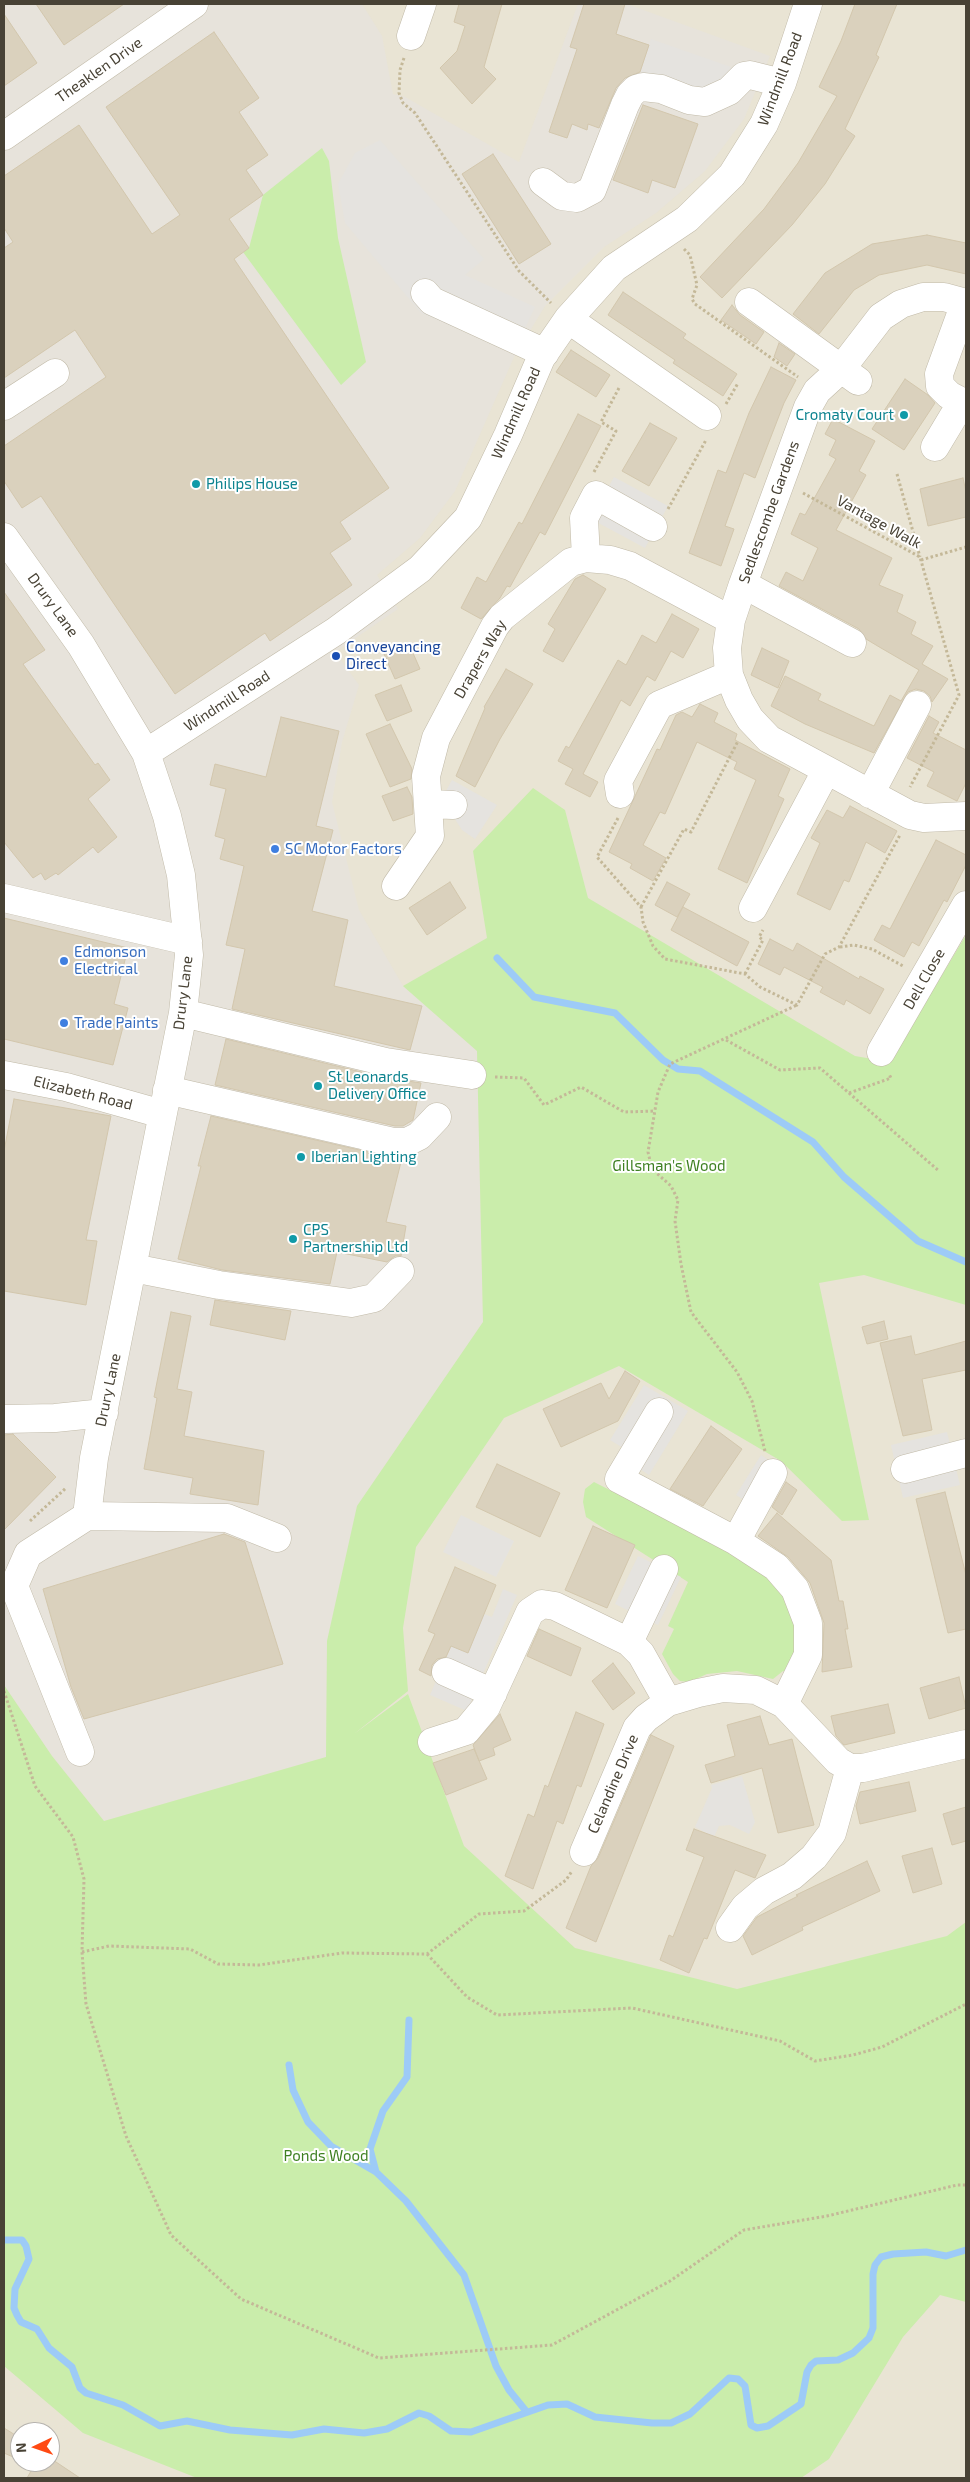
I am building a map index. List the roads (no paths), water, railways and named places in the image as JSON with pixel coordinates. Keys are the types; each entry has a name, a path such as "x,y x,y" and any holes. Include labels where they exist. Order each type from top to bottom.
{"street":[{"name":"Theaklen Drive","path":"4,136 194,4"},
{"path":"410,36 422,4"},
{"name":"Windmill Road","path":"146,753 336,630 420,569 468,518 545,352 568,319 614,268 687,219 732,175 764,124 782,82 808,4"},
{"path":"543,182 562,196 577,198 592,190 625,104 636,89 652,87 689,100 705,102 729,91 744,76 750,75 782,82"},
{"path":"425,293 432,300 545,352"},
{"name":"Sedlescombe Gardens","path":"966,303 944,297 923,297 901,304 881,316 849,375 817,390 808,407 780,480 743,584 731,620 727,648 729,674 750,719 769,739 870,794 924,818 950,819 966,816"},
{"path":"749,302 849,375"},
{"path":"935,447 964,403 940,386 939,374 966,303"},
{"path":"568,319 714,419"},
{"path":"4,406 55,373"},
{"path":"586,558 584,518 596,495 658,522"},
{"name":"Drury Lane","path":"4,537 81,645 146,753 167,816 181,876 188,941 189,955 183,1012 94,1458 87,1516"},
{"name":"Drapers Way","path":"396,886 430,836 440,804 426,776 429,756 436,738 496,626 502,617 571,562 586,558 610,560 630,566 731,620"},
{"path":"743,584 852,644"},
{"path":"620,794 618,781 659,705 729,674"},
{"path":"870,794 917,705"},
{"path":"753,908 826,771"},
{"path":"4,898 188,941"},
{"name":"Dell Close","path":"881,1052 966,905"},
{"path":"183,1012 386,1062 472,1076"},
{"name":"Elizabeth Road","path":"4,1075 393,1142 407,1142 419,1136 437,1117"},
{"path":"133,1268 219,1285 351,1303 374,1298 400,1270"},
{"path":"659,1412 619,1479 736,1541 776,1567 795,1589 808,1623 808,1655 784,1704"},
{"path":"4,1419 55,1418 104,1413"},
{"path":"906,1469 966,1454"},
{"path":"736,1541 769,1462"},
{"path":"80,1752 14,1586 28,1554 87,1516 227,1518 277,1538"},
{"path":"630,1642 664,1569"},
{"path":"432,1742 466,1731 486,1707 530,1612 539,1605 555,1606 630,1642 641,1654 668,1702"},
{"path":"446,1672 499,1681"},
{"name":"Celandine Drive","path":"584,1852 636,1728 668,1702 723,1688 756,1690 784,1704 838,1761 850,1768"},
{"path":"730,1928 745,1907 764,1891 792,1876 814,1857 832,1833 850,1768 863,1768 966,1744"}],"waterway":[{"path":"497,958 534,997 615,1013 663,1060 678,1069 700,1071 813,1142 844,1177 918,1241 966,1262"},
{"path":"409,2020 407,2077 383,2111 370,2149 376,2172 406,2201 464,2275 496,2366 509,2390 526,2411"},
{"path":"289,2065 293,2090 308,2122 331,2146 376,2172"},
{"path":"4,2240 22,2240 26,2246 29,2259 15,2289 14,2308 17,2315 21,2322 37,2329 49,2348 72,2367 80,2388 86,2393 123,2405 160,2426 187,2421 230,2430 292,2435 324,2429 364,2433 387,2429 419,2413 429,2416 451,2431 471,2432 548,2405 567,2404 595,2417 671,2423 690,2414 729,2378 738,2379 745,2386 751,2425 757,2428 768,2426 801,2404 807,2372 811,2365 816,2361 838,2360 853,2353 869,2338 873,2328 873,2274 875,2265 881,2257 893,2254 926,2252 946,2256 966,2250"}],"place":[{"name":"Cromaty Court","path":"904,415"},
{"name":"Philips House","path":"196,484"},
{"name":"Conveyancing Direct","path":"336,656"},
{"name":"SC Motor Factors","path":"275,849"},
{"name":"Edmonson Electrical","path":"64,961"},
{"name":"Trade Paints","path":"64,1023"},
{"name":"St Leonards Delivery Office","path":"318,1086"},
{"name":"Iberian Lighting","path":"301,1157"},
{"name":"CPS Partnership Ltd","path":"293,1239"}],"park label":[{"name":"Gillsman's Wood","path":"669,1166"},
{"name":"Ponds Wood","path":"326,2156"}]}
